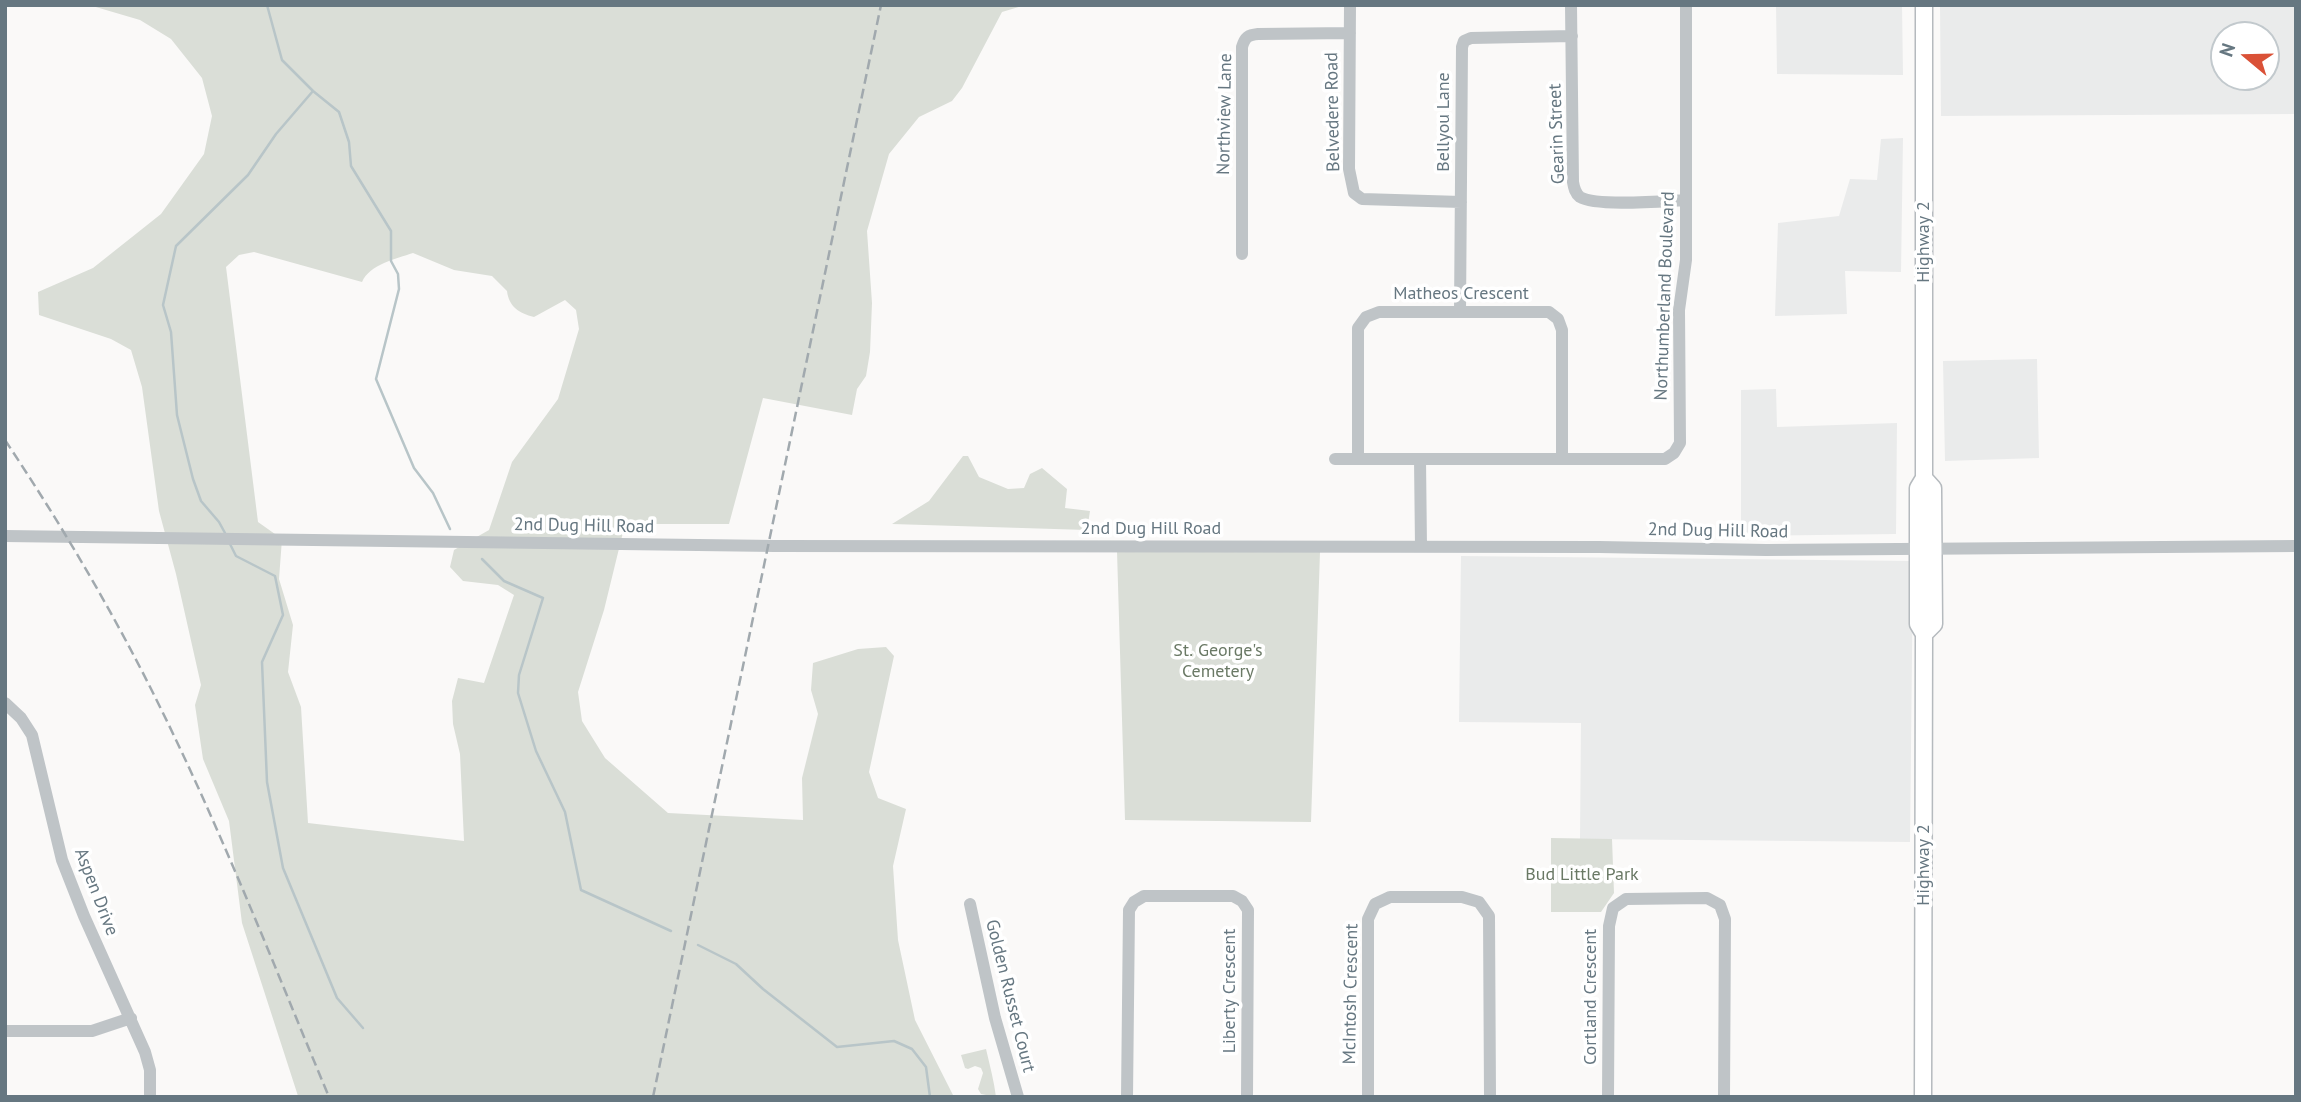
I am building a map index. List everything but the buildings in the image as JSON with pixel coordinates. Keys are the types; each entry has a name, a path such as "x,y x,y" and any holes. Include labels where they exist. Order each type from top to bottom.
{"main road":[{"name":"Highway 2","path":"1923,1097 1924,634 1934,624 1926,550 1933,488 1924,478 1924,5"}],"street":[{"name":"Belvedere Road","path":"1350,5 1349,169 1354,193 1371,199 1461,202"},
{"name":"Gearin Street","path":"1571,5 1575,191 1580,197 1599,202 1686,200"},
{"name":"Northumberland Boulevard","path":"1420,459 1665,459 1674,453 1680,443 1679,310 1686,260 1686,5"},
{"name":"Northview Lane","path":"1242,254 1242,47 1245,38 1258,34 1350,33"},
{"name":"Bellyou Lane","path":"1460,312 1464,41 1478,38 1572,36"},
{"name":"Matheos Crescent","path":"1358,459 1359,328 1366,317 1379,312 1549,312 1558,319 1562,330 1562,459"},
{"path":"1335,459 1420,459 1421,547"},
{"name":"2nd Dug Hill Road","path":"5,537 775,546 1926,550 2296,546"},
{"name":"Aspen Drive","path":"5,703 21,718 32,735 62,860 145,1052 150,1070 150,1097"},
{"name":"Liberty Crescent","path":"1127,1097 1129,910 1134,902 1144,896 1233,896 1242,901 1248,910 1247,1097"},
{"name":"McIntosh Crescent","path":"1368,1097 1370,911 1382,899 1390,897 1462,897 1471,898 1485,908 1491,925 1490,1097"},
{"name":"Cortland Crescent","path":"1608,1097 1609,926 1613,908 1626,899 1707,898 1720,905 1725,919 1724,1097"},
{"name":"Golden Russet Court","path":"970,904 995,1018 1018,1097"},
{"path":"5,1031 92,1031 131,1018"}],"shaded area":[{"path":"1776,5 1902,5 1903,75 1777,74"},
{"path":"1940,5 2296,5 2296,114 1941,116"},
{"path":"1903,138 1901,272 1845,271 1847,314 1775,316 1778,223 1839,216 1850,179 1877,180 1881,139"},
{"path":"2037,359 2039,458 1945,461 1943,361"},
{"path":"1776,389 1777,427 1897,423 1896,534 1741,536 1741,390"},
{"path":"1461,556 1913,561 1910,842 1580,839 1581,723 1459,722"}],"green space":[{"path":"89,5 1038,5 1002,12 962,88 952,101 919,117 889,154 867,231 872,303 870,352 866,376 857,389 852,415 763,398 729,524 625,524 604,610 578,692 582,721 605,758 668,813 803,820 802,778 818,714 811,690 813,663 858,649 886,647 894,656 869,772 878,798 906,809 893,866 898,940 915,1020 954,1097 296,1097 298,1096 242,923 229,821 203,759 195,705 201,685 159,511 142,387 131,350 111,339 39,315 38,292 93,268 161,214 204,154 212,116 202,78 171,39 140,20","holes":["254,252 362,282 377,266 413,253 454,270 492,276 507,291 512,305 534,317 565,300 576,310 579,329 558,399 512,462 489,530 454,550 450,567 463,581 498,585 514,595 484,683 458,678 452,701 453,724 460,754 464,841 308,823 301,707 288,672 293,625 279,579 282,539 258,522 226,267 239,255"]},
{"path":"963,456 968,456 979,477 1008,489 1024,488 1030,474 1042,468 1067,489 1065,508 1090,511 1087,530 892,524 929,501"},
{"name":"St. George's Cemetery","path":"1117,551 1320,552 1311,822 1125,820"},
{"name":"Bud Little Park","path":"1551,838 1612,839 1614,893 1601,912 1551,912"},
{"path":"986,1049 996,1097 981,1094 978,1089 983,1073 981,1068 965,1068 961,1055"}],"waterway":[{"path":"267,5 282,60 339,112 349,142 351,166 391,231 391,261 398,274 399,289 376,379 414,468 433,493 450,529"},
{"path":"225,533 201,501 193,479 177,415 171,332 163,305 176,246 248,175 276,134 313,91"},
{"path":"229,542 236,556 275,576 283,615 262,662 267,782 283,868 337,998 363,1028"},
{"path":"482,559 504,581 543,598 519,675 518,693 536,751 565,812 581,890 671,931"},
{"path":"698,945 736,964 763,989 837,1047 894,1041 912,1049 926,1067 930,1097"}],"railway":[{"path":"653,1097 881,5"},
{"path":"5,440 88,573 162,711 228,854 329,1097"}]}
